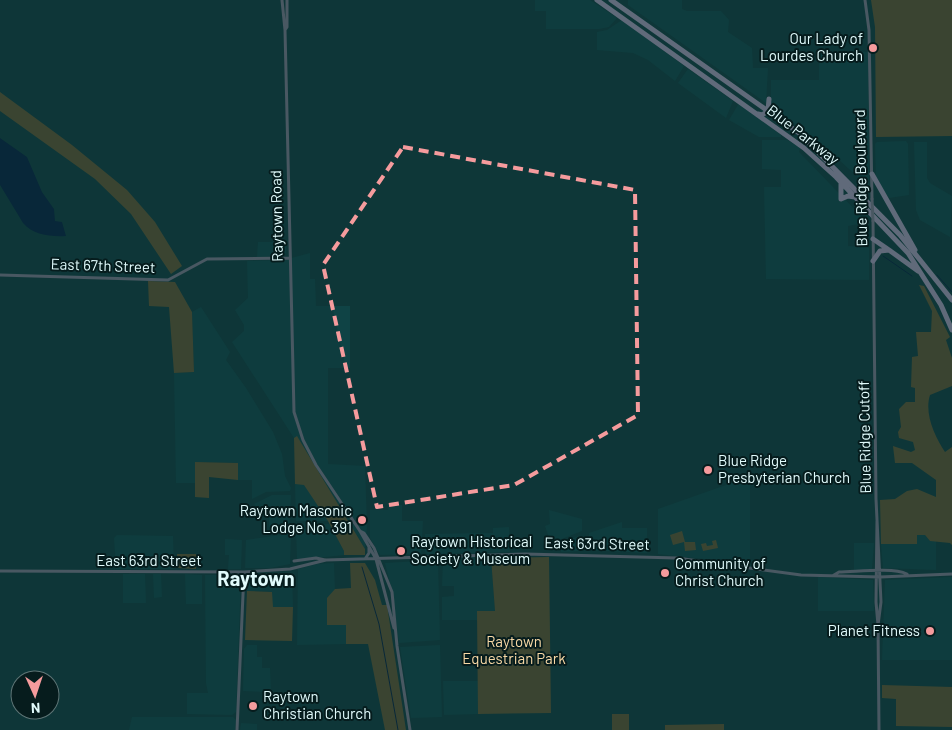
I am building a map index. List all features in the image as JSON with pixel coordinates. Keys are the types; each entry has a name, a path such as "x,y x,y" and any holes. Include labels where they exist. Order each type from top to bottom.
{"highway":[{"name":"Blue Parkway","path":"597,0 804,148 840,181 908,253 946,314 952,330"},
{"name":"Blue Parkway","path":"612,0 799,133 900,235 952,300"},
{"path":"676,56 695,59"},
{"path":"766,121 769,111 769,99"},
{"path":"755,113 762,115 769,111"},
{"path":"872,174 929,271"},
{"path":"840,181 841,199 848,196 856,197"},
{"path":"872,193 878,191 883,195"},
{"path":"873,240 918,271 946,314"},
{"path":"873,261 880,251 889,250"}],"main road":[{"name":"Raytown Road","path":"282,0 285,30 292,401 299,430 307,448 360,531"},
{"name":"Raytown Road","path":"285,30 287,27 287,0"},
{"name":"Blue Ridge Boulevard","path":"865,0 869,30 875,356"},
{"name":"East 67th Street","path":"0,275 168,280 207,259 289,258"},
{"name":"Blue Ridge Cutoff","path":"875,356 879,730"},
{"path":"360,531 378,559"},
{"path":"360,531 369,539 378,559 394,628 410,730"},
{"path":"365,559 369,553 369,546"},
{"name":"East 63rd Street","path":"0,571 244,572 290,569 326,560 525,554 657,556 791,574 878,577 952,574"},
{"path":"294,561 316,558 326,560"},
{"path":"238,730 244,572"},
{"name":"East 63rd Street","path":"834,575 839,572 901,572 908,575"}],"highlighted area":[{"path":"403,147 635,190 638,415 514,485 377,507 323,265"}],"shaded area":[{"path":"535,0 590,0 617,18 609,27 599,29 546,29 546,11 535,11"},
{"path":"628,0 682,0 682,9 687,11 721,11 729,20 728,32 752,48 753,68 768,68 766,103 628,5"},
{"path":"622,20 684,66 675,81 648,60 633,53 597,50 597,32 607,30"},
{"path":"819,52 868,52 869,187 818,141 771,106 771,80 819,80"},
{"path":"688,69 733,101 726,118 678,83"},
{"path":"739,103 781,135 781,137 759,137 729,120"},
{"path":"0,138 27,157 42,192 54,209 55,221 62,222 66,236 37,233 23,223 0,185"},
{"path":"762,140 787,140 800,148 799,152 862,217 863,223 848,226 848,246 869,248 869,280 766,279 764,187 781,187 781,170 762,169"},
{"path":"906,141 908,144 909,195 889,198 876,180 875,144 877,142"},
{"path":"914,142 927,142 927,178 930,183 952,196 950,237 920,220 916,210"},
{"path":"258,242 286,242 286,253 282,256 257,257"},
{"path":"310,253 310,279 315,279 316,306 350,306 350,368 328,368 328,464 365,466 367,526 365,549 297,437 294,438 232,342 244,331 244,325 235,310 248,298 247,261 284,260"},
{"path":"201,307 230,352 226,360 273,432 282,454 285,476 291,488 290,491 266,492 252,499 252,480 238,480 238,463 195,462 195,483 176,483 174,373 194,372 192,312"},
{"path":"749,478 750,482 750,564 658,554 658,509"},
{"path":"295,484 304,484 328,521 296,521"},
{"path":"272,495 291,495 289,530 269,534 269,517 266,517 254,504"},
{"path":"388,504 402,505 402,521 423,521 421,554 380,555 370,538 370,510 388,510"},
{"path":"549,510 582,519 582,531 551,543 545,526 550,524"},
{"path":"622,522 622,528 647,528 647,553 590,550 589,533"},
{"path":"330,524 344,551 344,555 297,560 296,525"},
{"path":"509,527 510,552 427,554 425,552 425,534 493,533 493,528"},
{"path":"117,535 173,536 174,569 116,569 114,538"},
{"path":"291,535 290,564 270,568 245,568 246,540"},
{"path":"917,535 925,535 930,541 936,541 936,570 883,568 881,544 917,544"},
{"path":"579,536 584,539 583,551 561,552 561,543"},
{"path":"225,539 242,540 241,569 228,569 229,555 225,555"},
{"path":"854,543 874,543 872,569 854,571"},
{"path":"491,558 495,611 477,611 477,620 442,620 442,597 454,596 454,586 442,586 443,561"},
{"path":"436,560 438,562 440,640 399,643 392,591 385,563"},
{"path":"334,563 335,592 327,625 346,625 346,644 297,645 298,569 317,564"},
{"path":"292,573 293,607 272,607 272,592 247,591 250,576"},
{"path":"123,574 145,574 146,603 123,603"},
{"path":"153,574 161,574 162,597 154,598"},
{"path":"185,574 202,575 202,604 186,604"},
{"path":"205,575 234,575 241,577 236,712 232,715 187,714 187,693 208,693 206,683"},
{"path":"818,577 873,580 874,611 818,611"},
{"path":"952,577 952,660 882,660 885,580"},
{"path":"247,645 257,645 257,657 262,657 262,668 270,668 271,692 243,691 244,649"},
{"path":"440,645 442,717 411,718 400,647"},
{"path":"443,681 478,681 478,714 444,715"},
{"path":"132,717 233,717 236,720 235,730 129,730"},
{"path":"241,723 257,724 257,730 240,730"}],"green space":[{"path":"871,0 952,0 952,136 876,137 875,27"},
{"path":"0,92 72,145 127,190 155,222 182,266 171,274 131,214 95,179 0,111"},
{"path":"148,281 175,282 192,312 194,372 174,373 169,307 149,306"},
{"path":"919,285 924,286 950,337 946,340 952,358 952,386 930,395 928,410 934,432 945,452 952,447 952,545 950,543 930,541 925,535 917,535 917,544 881,544 880,500 895,499 907,491 917,489 936,497 936,480 912,463 895,463 893,446 911,452 915,450 913,442 899,438 898,432 901,427 899,409 906,402 915,402 915,388 911,387 912,357 918,356 916,332 931,332 932,311"},
{"path":"297,436 365,549 365,555 344,555 344,551 328,521 304,485 295,484 294,438"},
{"path":"195,462 238,463 238,480 209,477 209,498 195,497"},
{"path":"682,531 685,542 695,542 696,550 685,551 684,542 673,545 670,535"},
{"path":"716,540 718,548 703,551 701,544 713,545 712,541"},
{"path":"177,554 196,554 196,569 178,568"},
{"name":"Raytown Equestrian Park","path":"549,557 551,713 478,714 477,611 495,611 491,558"},
{"path":"350,563 365,563 375,580 382,605 387,605 406,730 385,730 368,644 346,644 346,625 327,625 327,598 335,589 351,588"},
{"path":"247,591 272,592 273,607 293,607 292,641 245,640"},
{"path":"882,685 952,687 952,727 896,726 896,699 882,698"},
{"path":"612,714 629,714 629,730 612,730"},
{"path":"724,724 724,730 665,730 665,725"}],"waterway":[{"path":"883,256 912,276"},
{"path":"937,275 952,292"},
{"path":"362,567 379,624 398,730"}],"place":[{"name":"Our Lady of Lourdes Church","path":"873,48"},
{"name":"Blue Ridge Presbyterian Church","path":"708,470"},
{"name":"Raytown Masonic Lodge No. 391","path":"362,520"},
{"name":"Raytown Historical Society & Museum","path":"401,551"},
{"name":"Community of Christ Church","path":"665,573"},
{"name":"Planet Fitness","path":"930,631"},
{"name":"Raytown Christian Church","path":"253,706"}],"district":[{"name":"Raytown","path":"256,579"}]}
